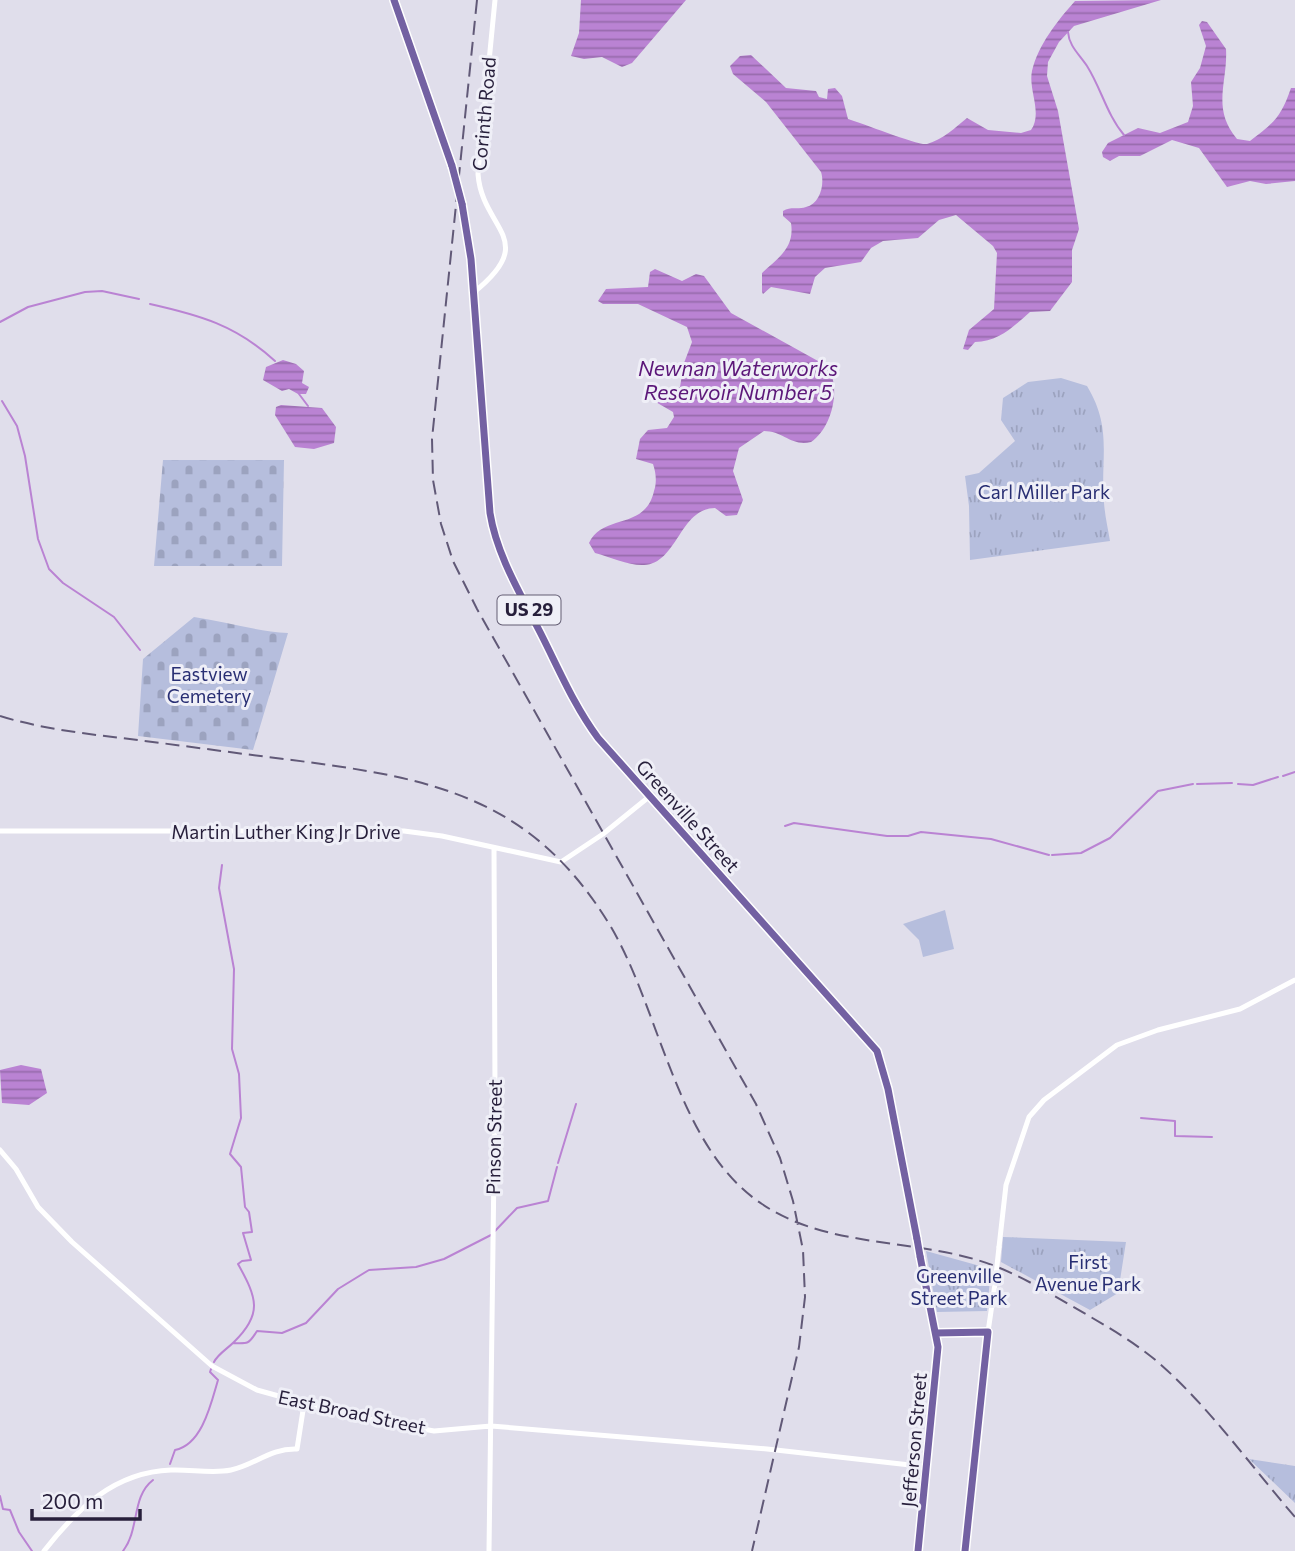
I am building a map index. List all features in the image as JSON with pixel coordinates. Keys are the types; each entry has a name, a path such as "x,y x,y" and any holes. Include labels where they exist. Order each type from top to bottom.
{"main road":[{"name":"US 29","path":"394,0 452,166 462,204 473,293"},
{"name":"Greenville Street","path":"473,293 495,539 587,722 877,1051 888,1089 920,1256 939,1333"},
{"path":"939,1333 988,1332 965,1551"},
{"name":"Jefferson Street","path":"918,1551 939,1333"}],"street":[{"name":"Corinth Road","path":"473,293 496,273 506,247 503,230 483,197 478,174 495,0"},
{"name":"Martin Luther King Jr Drive","path":"0,831 404,831 442,835 548,862 568,859 650,796"},
{"name":"Pinson Street","path":"489,1551 495,1091 494,848"},
{"path":"988,1332 1006,1185 1029,1117 1044,1100 1094,1059 1117,1045 1158,1030 1230,1013 1295,980"},
{"name":"East Broad Street","path":"0,1150 16,1169 43,1213 198,1355 243,1385 304,1404 434,1431 491,1426 767,1449 928,1467"},
{"path":"44,1551 81,1507 124,1481 166,1470 230,1470 275,1450 297,1449 304,1404"}],"green space":[{"name":"Carl Miller Park","path":"1061,378 1087,386 1100,416 1104,444 1104,503 1110,541 970,560 969,506 965,476 979,473 1015,441 1001,420 1003,398 1028,382"},
{"path":"163,460 284,460 282,566 154,566"},
{"name":"Eastview Cemetery","path":"194,617 288,633 253,750 138,736 143,659"},
{"path":"945,910 954,949 923,957 919,940 903,924"},
{"name":"First Avenue Park","path":"1003,1237 1126,1242 1118,1293 1090,1310 1001,1262"},
{"name":"Greenville Street Park","path":"926,1251 991,1269 987,1311 937,1312"},
{"path":"1249,1459 1295,1466 1295,1503"}],"water":[{"path":"581,0 686,0 632,63 622,67 602,57 584,59 571,56 579,33"},
{"path":"1161,0 1074,26 1059,42 1048,62 1047,76 1058,111 1079,229 1072,250 1072,282 1050,311 1030,312 999,336 975,342 968,350 963,349 969,330 994,309 997,253 993,246 956,215 939,220 918,238 883,241 871,248 861,262 825,268 815,277 810,294 771,287 763,294 762,273 784,252 792,232 791,223 783,216 783,211 806,207 815,202 822,188 822,177 821,172 766,102 733,74 730,66 740,56 751,55 786,88 816,91 819,97 827,99 828,89 835,88 842,96 848,119 913,142 933,142 967,118 988,130 1021,133 1031,130 1036,116 1031,78 1035,61 1049,33 1075,1"},
{"path":"1202,21 1207,22 1226,49 1223,106 1229,128 1237,139 1250,141 1265,129 1280,113 1291,88 1295,88 1295,181 1266,184 1250,181 1227,187 1199,148 1172,140 1140,156 1119,156 1110,161 1103,157 1102,152 1108,143 1138,128 1160,133 1188,122 1193,106 1191,82 1200,68 1206,46 1199,25"},
{"name":"Newnan Waterworks Reservoir Number 5","path":"655,269 682,281 696,274 704,276 731,313 827,366 834,385 834,396 824,427 811,442 793,441 777,433 764,431 739,448 733,471 743,500 737,515 726,516 715,508 703,510 686,526 664,556 655,562 638,565 595,553 589,543 595,534 604,528 642,512 649,503 656,481 653,464 636,459 640,439 648,430 667,428 674,417 673,412 654,401 650,394 654,390 680,387 684,363 692,342 687,327 638,304 603,304 598,301 606,289 648,287 650,272"},
{"path":"283,360 296,364 304,371 302,383 309,387 306,394 298,394 289,389 282,391 263,380 266,367"},
{"path":"281,405 322,408 336,427 334,443 314,449 295,447 275,415 276,407"},
{"path":"21,1065 41,1069 47,1093 29,1105 2,1103 0,1070"}],"waterway":[{"path":"1068,32 1072,46 1092,74 1113,119 1124,135"},
{"path":"0,322 28,307 85,292 102,291 139,299"},
{"path":"150,304 216,323 246,338 275,361"},
{"path":"299,394 308,406"},
{"path":"2,401 17,426 25,456 38,539 49,569 63,583 114,617 140,650"},
{"path":"1283,776 1295,772"},
{"path":"1238,784 1253,785 1278,777"},
{"path":"1197,784 1232,783"},
{"path":"1052,855 1081,853 1110,838 1158,791 1193,784"},
{"path":"785,826 794,823 887,836 908,836 921,832 991,839 1049,855"},
{"path":"214,1362 250,1323 254,1305 253,1296 238,1264 251,1260 243,1233 252,1232 249,1212 245,1207 241,1167 230,1154 241,1118 239,1074 232,1049 234,969 219,888 222,865"},
{"path":"558,1163 576,1104"},
{"path":"1141,1118 1175,1121 1175,1136 1212,1137"},
{"path":"495,1231 517,1208 548,1201 557,1167"},
{"path":"233,1343 248,1342 257,1331 282,1333 306,1323 338,1289 369,1270 416,1267 444,1259 491,1235"},
{"path":"170,1464 175,1450 192,1440 204,1422 218,1380 210,1372 211,1369"},
{"path":"123,1551 132,1533 141,1495 153,1480"},
{"path":"0,1496 3,1509 10,1510 19,1532 32,1551"}],"railway":[{"path":"477,0 432,439 433,480 441,524 453,561 477,609 756,1104 780,1158 793,1201 803,1250 805,1297 799,1347 752,1551"},
{"path":"0,716 75,732 389,775 433,786 474,801 512,821 547,848 580,883 611,927 644,998 690,1114 710,1149 733,1180 762,1204 811,1228 987,1263 1035,1285 1105,1325 1149,1355 1178,1380 1295,1517"}]}
